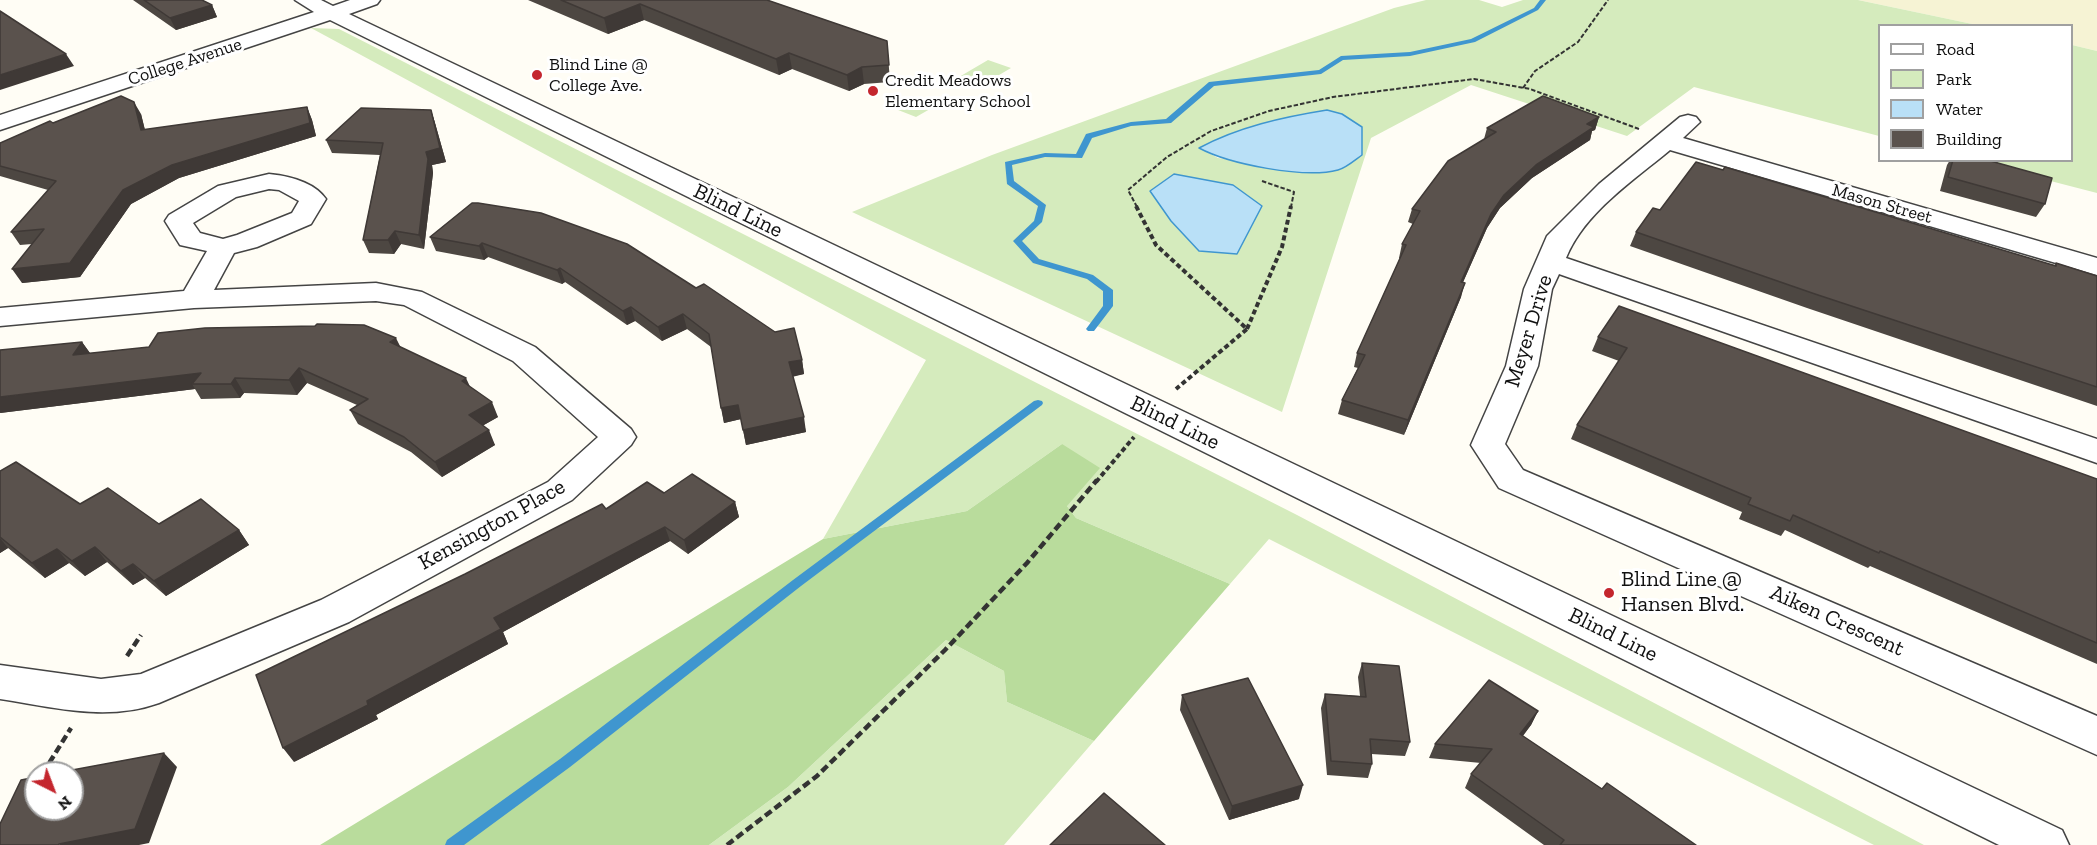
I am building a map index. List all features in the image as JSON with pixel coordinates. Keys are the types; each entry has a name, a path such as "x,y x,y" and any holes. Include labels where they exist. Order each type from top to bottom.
{"street":[{"name":"Blind Line","path":"305,0 2046,845"},
{"name":"College Avenue","path":"0,123 370,0"},
{"name":"Meyer Drive","path":"1511,479 1488,445 1522,366 1538,289 1562,236 1608,189 1688,122"},
{"name":"Mason Street","path":"1667,141 2097,267"},
{"path":"194,300 223,247"},
{"path":"1551,262 2097,451"},
{"name":"Kensington Place","path":"0,317 194,300 376,292 412,298 524,354 619,437 560,491 519,513 335,611 144,691 101,697 0,682"},
{"name":"Aiken Crescent","path":"1511,479 2097,736"}],"path":[{"path":"1523,88 1535,70 1578,42 1608,0"},
{"path":"1247,329 1156,245 1128,190 1167,157 1211,131 1269,111 1333,97 1474,79 1523,88 1618,119 1667,141"},
{"path":"727,845 817,776 945,650 1027,563 1153,413 1179,386 1247,329 1282,247 1294,192 1262,182"}],"shaded area":[{"path":"1858,0 2097,0 2097,51 2073,45 2073,24 1972,24"}],"green space":[{"path":"1426,0 1479,0 1502,7 1523,0 1858,0 1972,24 1878,24 1878,136 1694,87 1627,136 1471,85 1371,138 1282,412 852,212 992,155 1394,8","holes":["1327,110 1248,163 1218,158 1200,148 1230,134 1262,124","1171,221 1237,254 1199,251"]},
{"path":"311,28 339,29 1297,515 1924,845 1874,845 1269,539 1230,584 1076,518 1067,506 1062,444 967,511 823,539 926,360"},
{"path":"2073,45 2097,51 2097,193 1977,162 2073,162"},
{"path":"988,60 1011,68 982,85 959,77"},
{"path":"914,96 937,105 916,117 893,108"},
{"path":"1062,444 1100,468 1067,506 1076,518 1230,584 1094,741 1007,702 1004,671 946,640 788,787 709,845 320,845 823,539 967,511"},
{"path":"946,640 1004,671 1007,702 1094,741 1004,845 709,845 788,787"}],"water":[{"path":"1327,110 1342,114 1362,127 1362,155 1338,170 1306,173 1267,168 1212,154 1199,148 1229,134 1261,124"},
{"path":"1174,174 1233,185 1262,206 1237,254 1199,251 1171,221 1150,191"}],"building":[{"path":"144,0 202,0 212,5 170,18"},
{"path":"561,0 767,0 887,41 889,65 862,67 847,75 789,53 776,59 640,4 604,18"},
{"path":"0,11 66,54 0,75"},
{"path":"121,96 134,102 141,130 307,107 310,123 172,165 123,190 70,263 12,269 44,229 11,232 56,181 0,166 0,143 50,121 53,123"},
{"path":"1543,96 1599,117 1587,124 1594,127 1536,165 1504,195 1491,214 1461,282 1465,283 1408,420 1342,400 1365,355 1357,353 1406,245 1402,244 1420,211 1412,209 1448,161 1496,132 1487,128"},
{"path":"361,108 431,110 440,148 426,152 428,159 419,235 395,231 388,240 363,240 383,143 326,140"},
{"path":"1696,162 1723,170 1725,167 2056,266 2056,263 2097,276 2097,387 1636,232 1653,208 1660,210"},
{"path":"1952,162 1994,162 2052,178 2045,204 1948,177"},
{"path":"472,203 541,213 627,244 696,288 704,284 775,332 794,328 802,360 789,362 804,417 743,430 738,405 721,408 709,334 683,314 658,327 631,307 623,311 560,268 557,270 482,243 479,246 430,237"},
{"path":"1619,306 2097,479 2097,643 1793,515 1790,521 1748,504 1751,498 1577,425 1627,348 1598,337"},
{"path":"317,324 364,325 396,338 390,342 466,378 462,381 492,402 469,415 489,430 435,462 404,437 350,410 368,399 299,368 289,380 235,378 231,384 192,384 201,373 0,397 0,350 82,342 73,355 149,347 158,333 205,328 315,326"},
{"path":"16,462 80,504 108,488 159,524 201,499 239,530 154,581 133,564 121,571 95,547 72,561 57,549 32,563 0,537 0,471"},
{"path":"692,474 735,502 684,540 665,527 494,618 501,629 367,701 368,705 283,748 256,675 465,574 602,504 606,509 647,482 664,493"},
{"path":"1362,663 1399,666 1410,742 1370,739 1372,764 1331,761 1325,694 1366,697"},
{"path":"1248,678 1303,785 1232,806 1182,695"},
{"path":"1489,680 1538,711 1520,734 1602,789 1607,783 1696,845 1560,845 1564,840 1471,774 1492,749 1435,744"},
{"path":"164,753 135,829 59,845 0,845 0,824 21,780 24,779 24,821 84,821 84,768"},
{"path":"1104,793 1165,845 1050,845"}],"waterway":[{"path":"1091,329 1108,306 1108,290 1090,277 1036,261 1017,241 1038,222 1042,205 1010,182 1008,164 1045,155 1079,156 1089,136 1131,124 1168,121 1212,84 1321,72 1341,58 1410,54 1473,41 1536,9 1543,0"},
{"path":"452,845 565,763 797,583 1038,403"}],"place":[{"name":"Blind Line @ College Ave.","path":"537,75"},
{"name":"Credit Meadows Elementary School","path":"873,91"},
{"name":"Blind Line @ Hansen Blvd.","path":"1609,593"}]}
